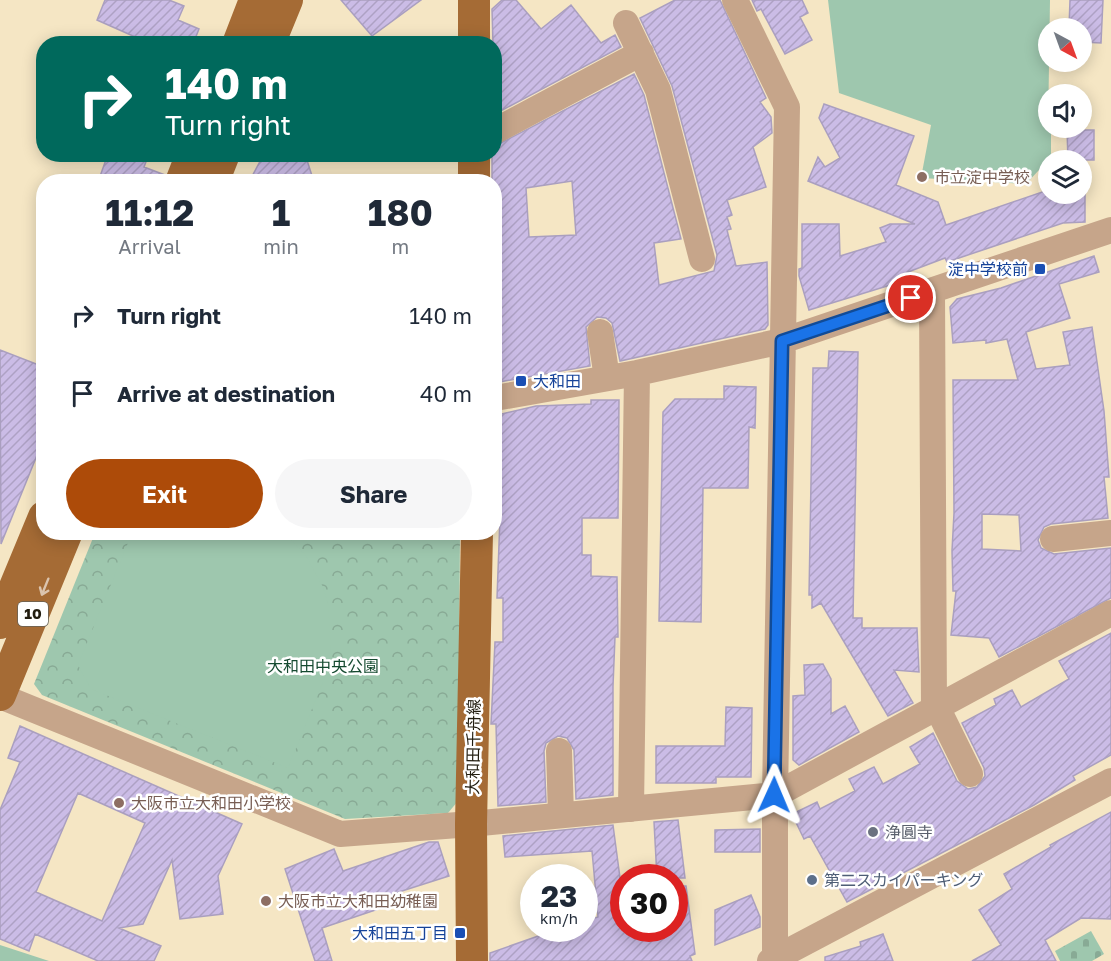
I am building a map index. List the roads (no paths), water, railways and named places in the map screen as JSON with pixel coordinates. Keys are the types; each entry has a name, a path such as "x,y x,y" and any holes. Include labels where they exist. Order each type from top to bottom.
{"main road":[{"path":"475,36 478,3"},
{"path":"244,36 263,12"},
{"name":"10","path":"0,623 36,536"},
{"name":"10","path":"0,695 64,540"},
{"name":"大和田千舟線","path":"472,961 471,824 477,540"}],"street":[{"path":"735,0 787,107 773,960 1111,781"},
{"path":"626,23 658,90 702,259"},
{"path":"502,127 641,52"},
{"path":"502,397 637,373 782,341 1111,230"},
{"path":"932,291 935,708 970,774"},
{"path":"600,332 607,378"},
{"path":"631,809 637,373"},
{"path":"1053,539 1111,532"},
{"path":"0,695 340,834 774,795 1111,614"},
{"path":"559,752 561,815"}],"place":[{"name":"市立淀中学校","path":"922,177"},
{"name":"淀中学校前","path":"1040,269"},
{"name":"大和田","path":"521,381"},
{"name":"大阪市立大和田小学校","path":"119,803"},
{"name":"浄圓寺","path":"873,832"},
{"name":"第二スカイパーキング","path":"812,880"},
{"name":"大阪市立大和田幼稚園","path":"266,901"},
{"name":"大和田五丁目","path":"460,933"}],"park label":[{"name":"大和田中央公園","path":"323,666"}]}
